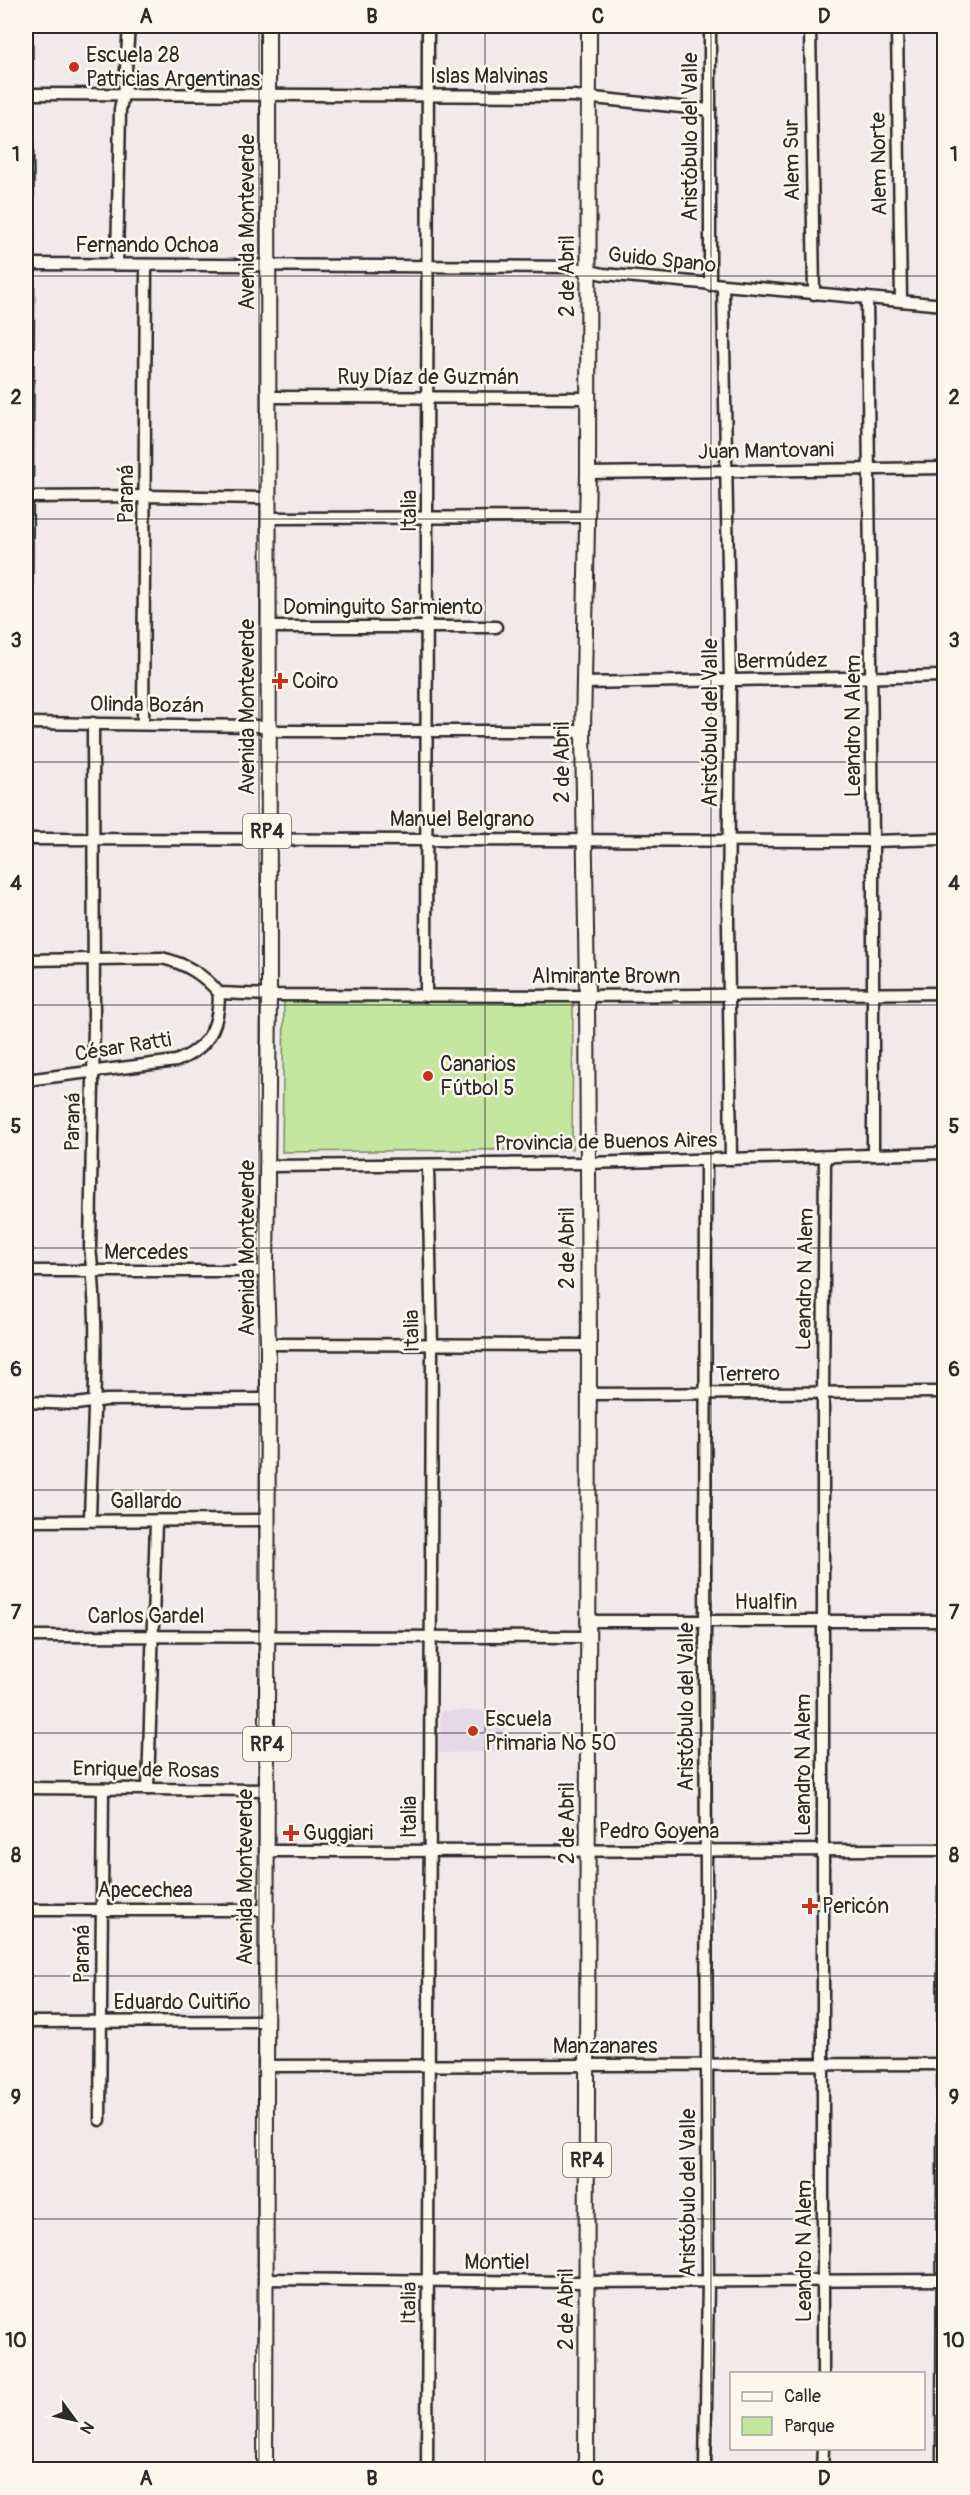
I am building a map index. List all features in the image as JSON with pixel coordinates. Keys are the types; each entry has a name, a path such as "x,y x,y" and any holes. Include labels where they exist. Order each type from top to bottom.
{"main road":[{"name":"Avenida Monteverde","path":"265,2469 266,1399 268,1344 266,1271 269,994 267,838 268,26"},
{"name":"2 de Abril","path":"586,2469 589,1345 583,732 588,517 589,26"}],"street":[{"path":"117,264 120,110 129,26"},
{"name":"Italia","path":"426,996 429,516 428,26"},
{"name":"Aristóbulo del Valle","path":"710,26 710,285"},
{"name":"Alem Sur","path":"810,26 814,294"},
{"name":"Alem Norte","path":"897,26 901,301"},
{"path":"26,33 26,618"},
{"name":"Islas Malvinas","path":"26,94 588,98 710,110"},
{"name":"Fernando Ochoa","path":"27,264 268,264"},
{"name":"Guido Spano","path":"268,264 571,267 603,274 710,285 945,305"},
{"name":"Paraná","path":"143,724 146,265"},
{"name":"Aristóbulo del Valle","path":"723,286 730,682 731,1159"},
{"name":"Leandro N Alem","path":"867,298 872,678 873,1155"},
{"name":"Ruy Díaz de Guzmán","path":"268,397 588,398"},
{"name":"Juan Mantovani","path":"588,473 945,468"},
{"path":"26,497 268,498"},
{"path":"268,518 588,517"},
{"name":"Dominguito Sarmiento","path":"269,627 496,627"},
{"name":"Bermúdez","path":"584,683 730,682 945,676"},
{"name":"Olinda Bozán","path":"26,723 268,728"},
{"name":"Paraná","path":"90,1520 95,1389 93,1271 90,1248 94,1073 93,723"},
{"path":"268,728 278,731 583,732"},
{"name":"Manuel Belgrano","path":"26,839 428,838 873,841 945,839"},
{"path":"26,960 162,958 179,962 195,970 219,993"},
{"name":"Almirante Brown","path":"219,993 426,996 945,993"},
{"name":"César Ratti","path":"26,1080 176,1061 189,1056 201,1047 212,1032 219,1012 219,993"},
{"name":"Provincia de Buenos Aires","path":"267,1166 588,1163 945,1153"},
{"name":"Leandro N Alem","path":"823,2372 822,1850 825,1157"},
{"name":"Aristóbulo del Valle","path":"705,2469 708,2281 706,1160"},
{"name":"Italia","path":"427,2469 432,1344 428,1165"},
{"name":"Mercedes","path":"26,1271 266,1271"},
{"path":"268,1344 589,1345"},
{"name":"Terrero","path":"588,1394 945,1392"},
{"path":"26,1402 76,1404 106,1400 266,1399"},
{"name":"Gallardo","path":"26,1521 266,1520"},
{"path":"148,1789 156,1521"},
{"name":"Hualfin","path":"587,1621 945,1621"},
{"name":"Carlos Gardel","path":"26,1636 267,1637"},
{"path":"267,1637 587,1637"},
{"name":"Enrique de Rosas","path":"26,1788 267,1790"},
{"name":"Paraná","path":"100,2120 103,1789"},
{"name":"Pedro Goyena","path":"266,1851 945,1850"},
{"path":"942,2469 945,1887"},
{"name":"Apecechea","path":"26,1910 265,1910"},
{"name":"Eduardo Cuitiño","path":"26,2022 266,2021"},
{"name":"Manzanares","path":"266,2066 944,2064"},
{"name":"Montiel","path":"265,2279 429,2282 943,2280"},
{"path":"822,2450 822,2469"}],"shaded area":[{"name":"Escuela Primaria Nº 50","path":"505,1710 505,1752 439,1753 441,1711"}],"green space":[{"name":"Canarios Fútbol 5","path":"284,1000 573,1002 572,1149 282,1152"}],"place":[{"name":"Escuela 28 Patricias Argentinas","path":"74,67"},
{"name":"Coiro","path":"280,681"},
{"name":"Canarios Fútbol 5","path":"428,1076"},
{"name":"Escuela Primaria Nº 50","path":"473,1731"},
{"name":"Guggiari","path":"291,1833"},
{"name":"Pericón","path":"810,1906"}]}
